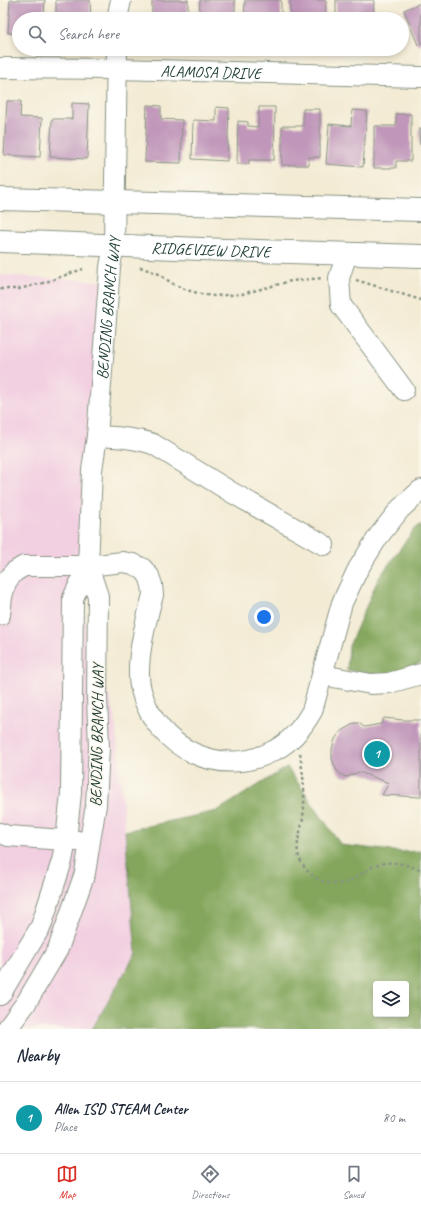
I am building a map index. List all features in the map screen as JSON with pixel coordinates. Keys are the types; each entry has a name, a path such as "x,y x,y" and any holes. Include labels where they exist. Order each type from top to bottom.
{"main road":[{"path":"0,200 421,210"},
{"name":"RIDGEVIEW DRIVE","path":"0,241 421,256"}],"street":[{"path":"118,12 121,0"},
{"name":"BENDING BRANCH WAY","path":"7,1029 26,1003 58,949 85,873 96,805 99,747 97,691 98,596 88,566 92,470 97,436 110,266 114,244 117,56"},
{"name":"ALAMOSA DRIVE","path":"0,68 421,77"},
{"path":"347,254 339,278 341,305 404,390"},
{"path":"97,436 131,438 153,444 231,492 324,545"},
{"path":"0,615 2,597 6,582 14,572 24,566 88,566 123,562 142,568 149,576 153,595 139,659 138,675 140,689 151,717 170,739 182,748 196,755 210,759 237,761 263,756 287,742 297,733 312,711 342,603 358,569 383,531 400,510 421,490"},
{"name":"BENDING BRANCH WAY","path":"1,989 41,926 62,861 66,840 70,793 73,598 88,566"},
{"path":"322,674 371,684 389,683 421,674"},
{"path":"70,793 97,794"},
{"path":"0,834 8,836 90,841"},
{"path":"1,989 26,1003"}],"path":[{"path":"140,267 159,274 173,284 187,290 214,296 242,294 291,281 310,278 339,278 373,285 421,300"},
{"path":"0,289 19,289 43,283 83,269"},
{"path":"297,733 305,785 303,818 297,846 299,855 309,873 323,881 342,884 379,864 398,863 421,870"}],"shaded area":[{"path":"0,275 115,282 76,591 115,715 136,953 92,1029 0,1029"}],"green space":[{"path":"421,524 421,663 385,676 347,670 349,646 378,579 413,531"},
{"path":"287,767 341,845 401,852 421,851 421,1029 92,1029 136,953 125,831 217,811"}],"building":[{"path":"10,0 45,0 44,12 12,12 12,33 8,33"},
{"path":"56,0 90,0 91,12 56,12"},
{"path":"152,0 188,0 188,12 152,12"},
{"path":"200,0 235,0 235,12 199,12"},
{"path":"245,0 281,0 281,12 244,12"},
{"path":"290,0 326,0 325,12 290,12"},
{"path":"336,0 374,0 373,12 336,12"},
{"path":"421,3 421,44 418,45 409,22 409,12 405,12 404,10"},
{"path":"7,101 21,101 20,117 42,118 40,157 4,155"},
{"path":"72,103 89,104 87,159 50,157 52,119 72,119"},
{"path":"147,105 161,106 161,119 182,120 181,163 145,162"},
{"path":"216,107 229,108 227,161 192,159 193,120 216,121"},
{"path":"259,107 275,107 274,160 249,160 249,164 237,164 238,121 248,122 248,126 258,127"},
{"path":"303,109 320,109 320,157 309,157 309,165 282,165 282,126 303,126"},
{"path":"352,110 367,111 363,167 326,164 329,124 351,126"},
{"path":"396,114 411,114 411,161 396,161 396,168 374,168 374,126 396,126"},
{"path":"419,129 421,129 421,145 420,145"},
{"path":"384,718 421,720 421,797 382,795 389,783 359,772 347,777 343,776 336,769 332,759 332,749 335,739 341,731 355,723 359,723 364,727 381,724"}],"place":[{"name":"Allen ISD STEAM Center","path":"377,754"}]}
